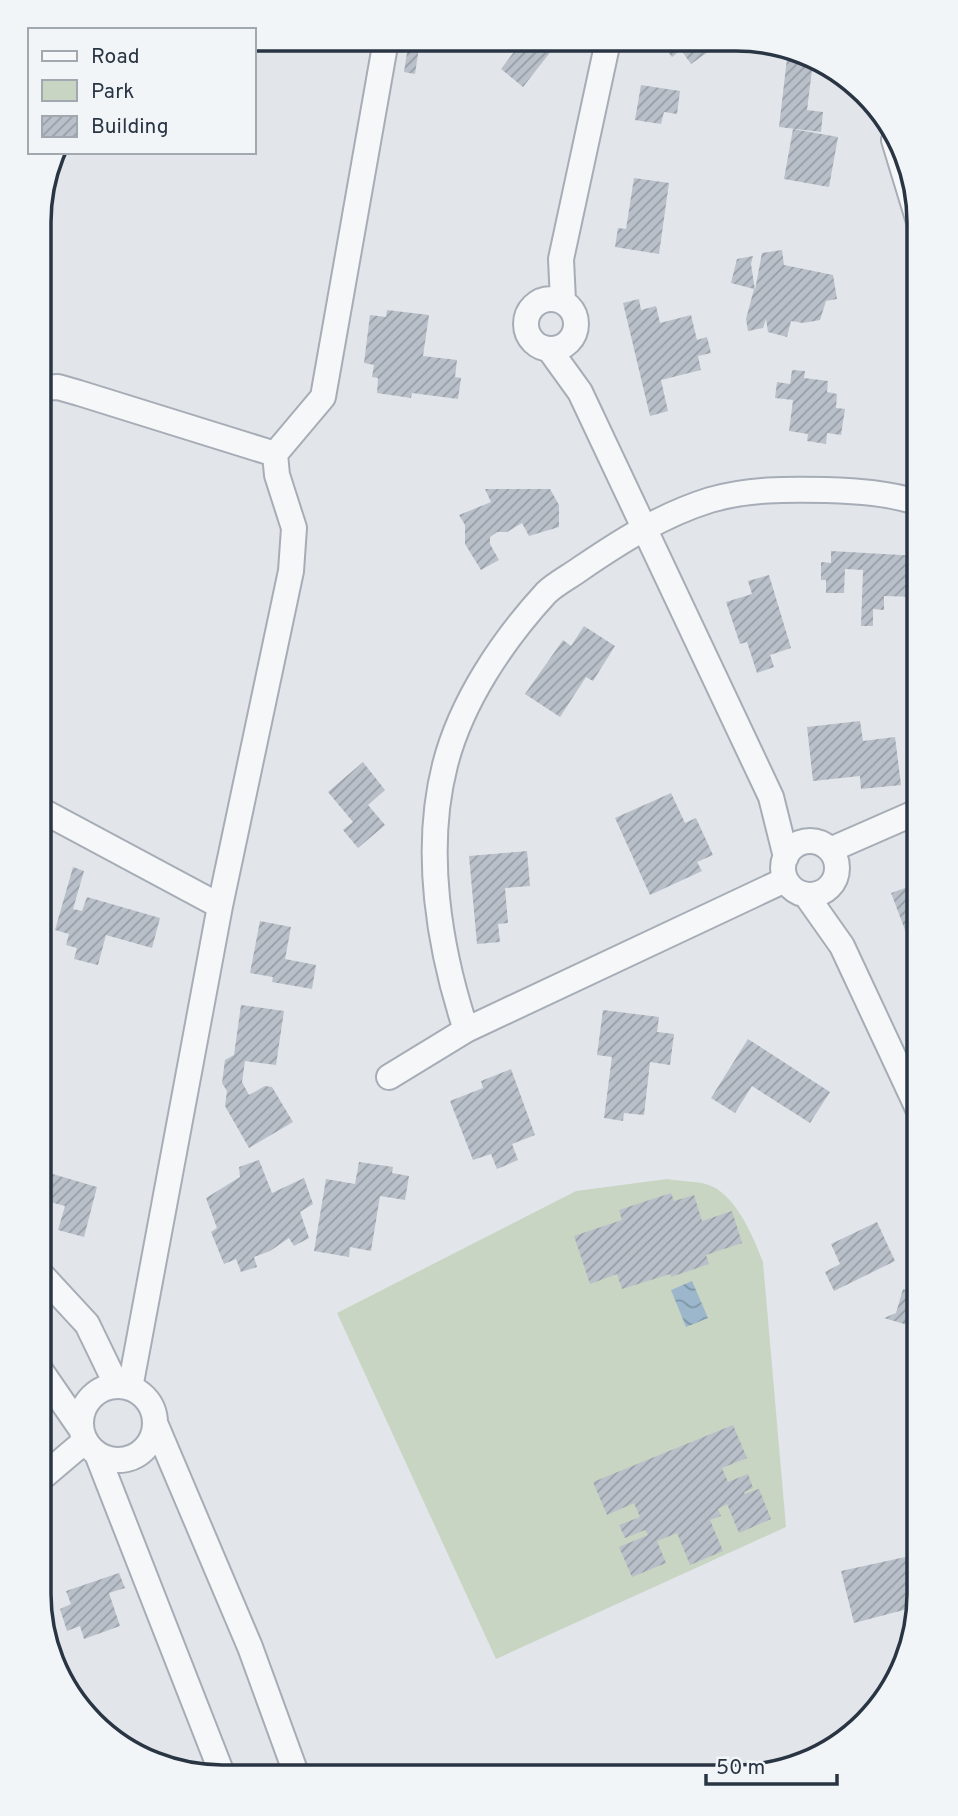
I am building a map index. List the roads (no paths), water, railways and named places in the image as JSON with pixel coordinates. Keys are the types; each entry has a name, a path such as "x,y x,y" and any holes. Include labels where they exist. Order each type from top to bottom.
{"street":[{"path":"124,1387 220,906 291,571 294,528 277,475 275,454 323,397 384,51"},
{"path":"552,301 606,51"},
{"path":"552,301 530,309 526,322 528,335 537,345 560,345"},
{"path":"552,301 576,319 560,345"},
{"path":"560,345 771,797 785,868 793,890 806,895 819,894 831,886 837,874 836,861 771,797"},
{"path":"51,387 79,393 275,454"},
{"path":"466,1030 453,989 438,920 437,830 445,766 465,707 502,651 547,592 645,527 711,500 766,490 860,491 907,501"},
{"path":"51,815 220,906"},
{"path":"389,1077 466,1030 785,868 795,846 819,845 907,815"},
{"path":"831,886 842,946"},
{"path":"806,895 842,946 907,1085"},
{"path":"51,1285 87,1324 124,1387 148,1401 250,1647 293,1765"},
{"path":"51,1386 88,1441 119,1461 140,1453 148,1445 155,1423"},
{"path":"124,1387 94,1394 81,1416 88,1441 219,1765"},
{"path":"51,1470 88,1441"}],"water":[{"path":"692,1281 708,1318 686,1327 671,1290"}]}
